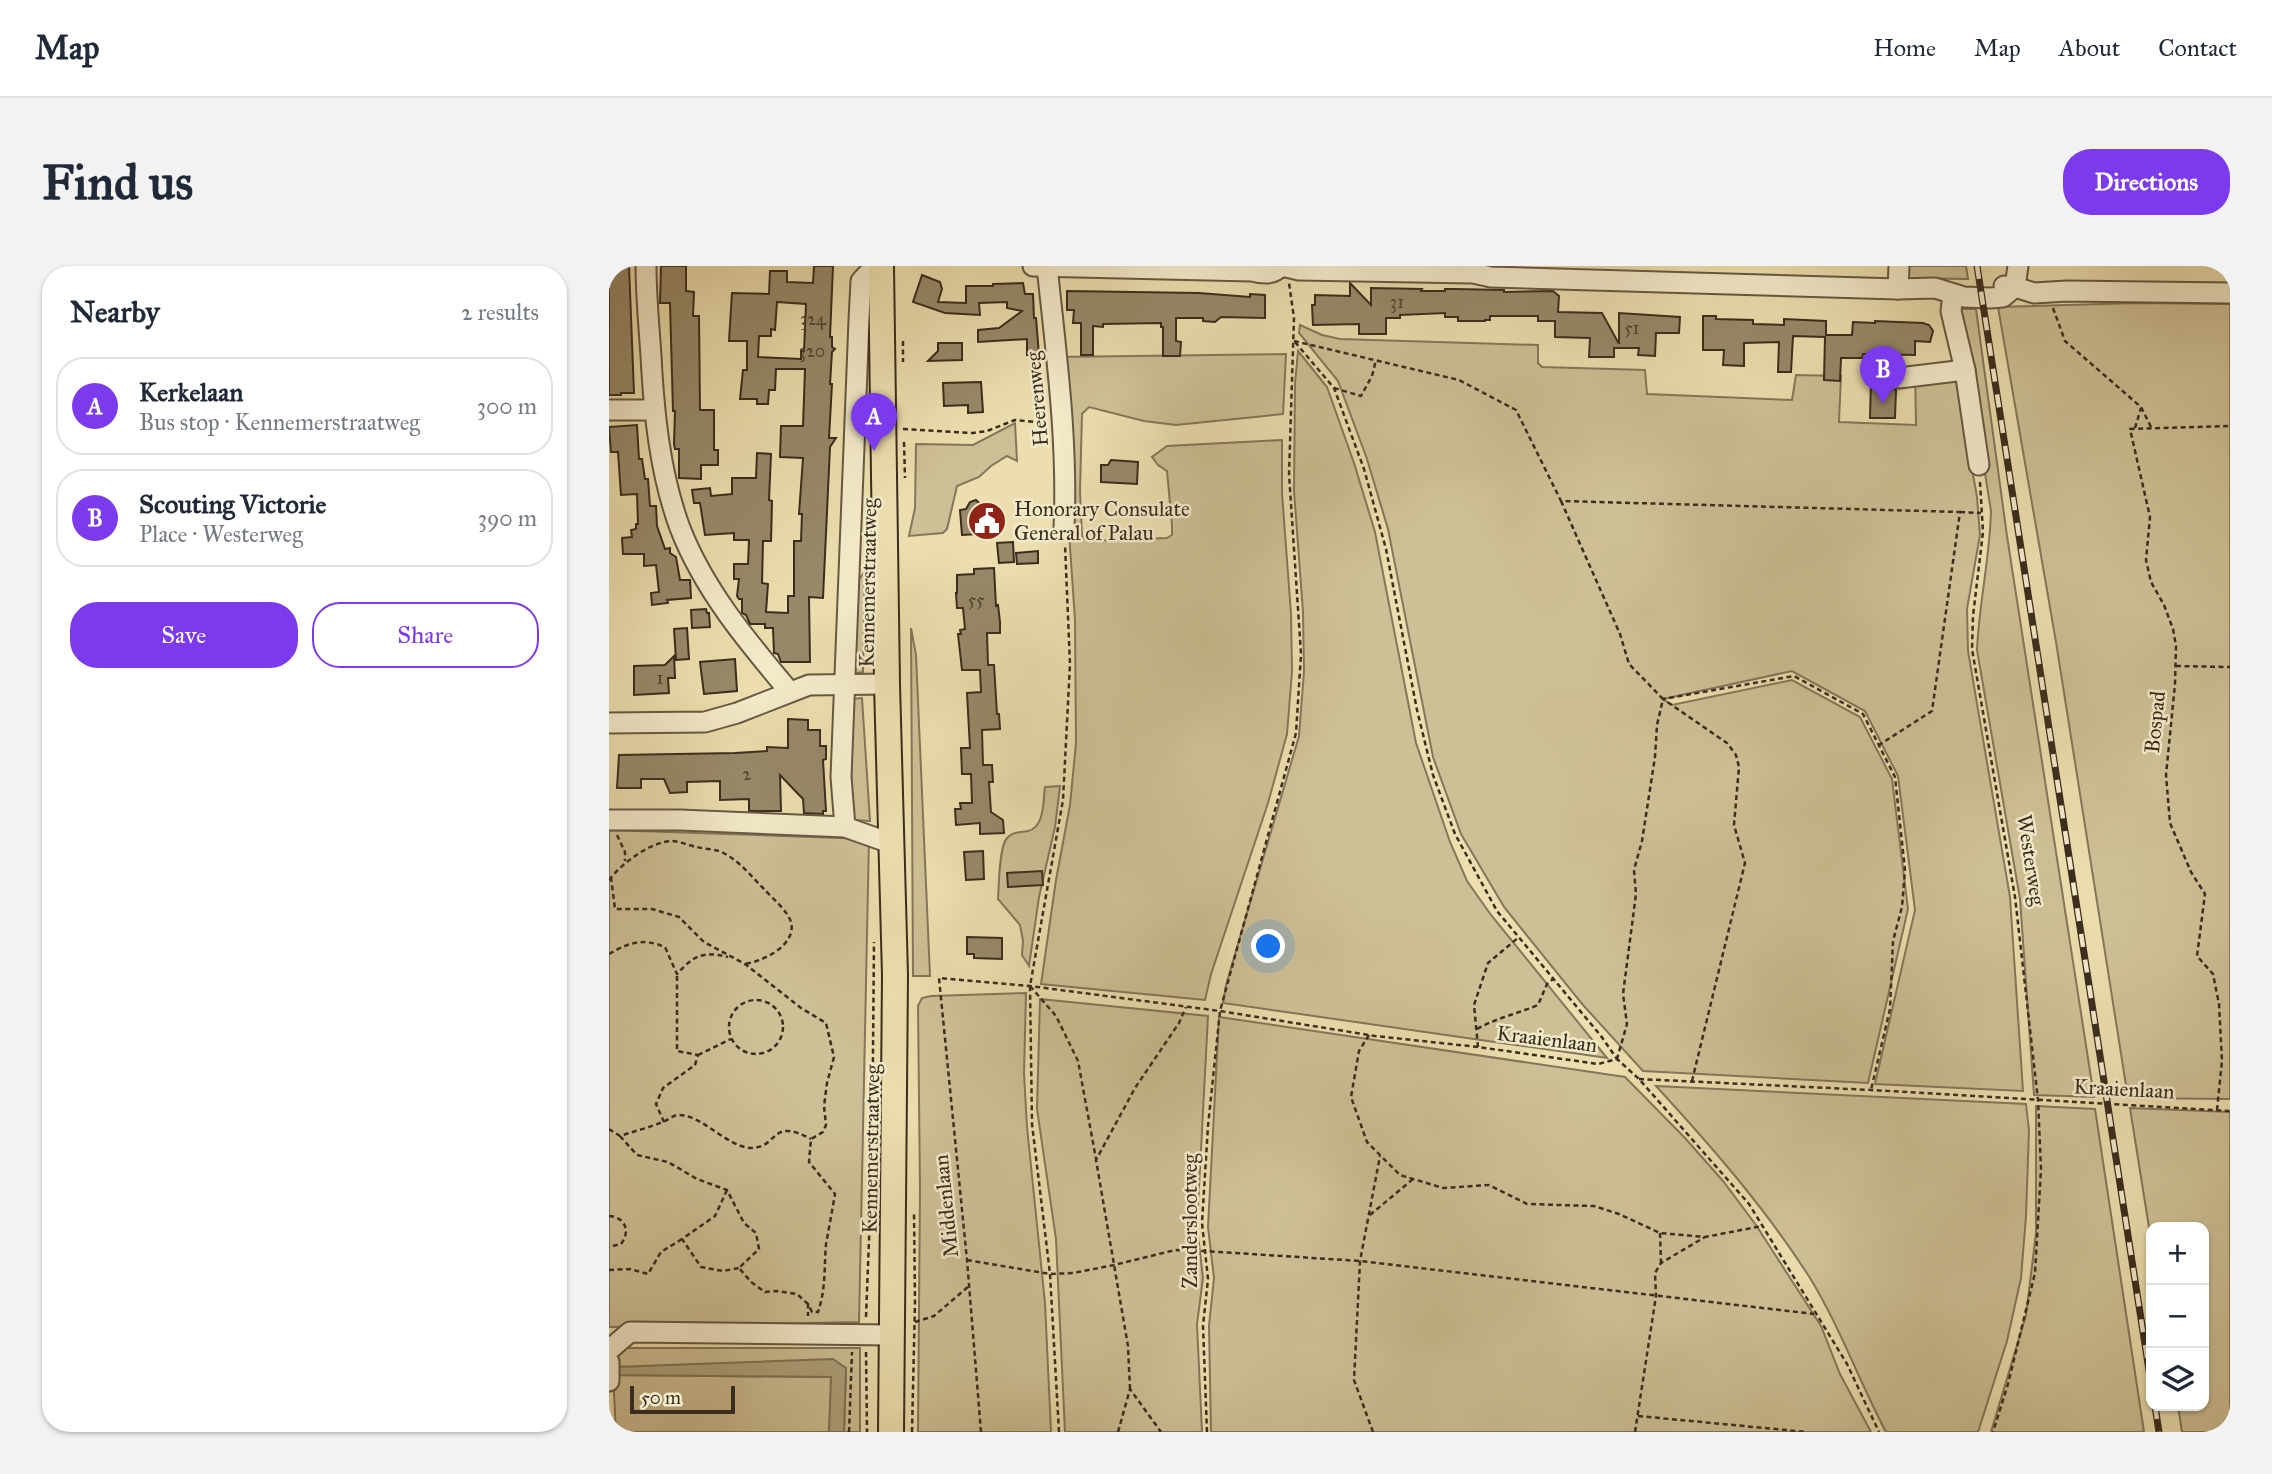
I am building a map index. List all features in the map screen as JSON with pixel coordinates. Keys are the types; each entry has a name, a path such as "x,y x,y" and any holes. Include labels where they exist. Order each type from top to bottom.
{"main road":[{"name":"Kennemerstraatweg","path":"871,273 893,844 895,975 891,1432"}],"street":[{"path":"646,266 654,410 665,475 681,529 704,577 734,625 789,691"},
{"path":"871,273 875,266"},
{"path":"1043,266 1256,269 1266,274 1284,267 1473,273 1491,277 1683,274 1898,289 1935,288 1964,297 1990,298 2003,296 2015,287 2018,266"},
{"name":"Heerenweg","path":"1043,266 1064,423 1064,528"},
{"path":"1898,289 1899,266"},
{"name":"Kennemerstraatweg","path":"845,827 841,777 859,320 871,273"},
{"path":"2015,287 2034,293 2230,293"},
{"path":"1953,294 1951,311 1965,370 1979,464"},
{"path":"1899,378 1965,370"},
{"path":"609,410 654,410"},
{"path":"609,723 705,722 737,713 809,685 887,684"},
{"path":"611,820 845,827 893,844"},
{"path":"609,1350 631,1332 891,1335"},
{"path":"609,1363 609,1380"}],"path":[{"name":"Zanderslootweg","path":"1207,1432 1203,1326 1207,1279 1202,1223 1208,1126 1220,1010 1296,733 1301,654 1289,474 1294,318 1284,267"},
{"path":"2048,293 2065,341 2141,407 2151,428"},
{"path":"1294,341 1458,380 1516,410 1562,501 1620,634 1629,664 1663,699 1727,743 1736,755 1739,767 1734,825 1745,863 1692,1081"},
{"path":"1294,341 1333,388 1364,469 1386,549 1417,710 1433,775 1455,834 1497,911 1617,1059"},
{"path":"1333,388 1361,396 1372,376 1376,360"},
{"name":"Bospad","path":"2141,407 2135,428 2130,429 2150,517 2146,560 2151,582 2173,629 2176,666 2166,775 2169,823 2191,872 2205,894 2197,956 2213,974 2219,1004 2222,1061 2217,1110"},
{"path":"903,429 973,433 987,431 1015,420 1064,423"},
{"path":"2135,428 2230,426"},
{"name":"Westerweg","path":"1979,464 1983,532 1972,649 2015,897 2038,1100 2041,1169 2035,1273 2008,1384 1993,1432"},
{"path":"1562,501 1982,513"},
{"path":"1879,745 1932,711 1960,512"},
{"path":"1059,1432 1050,1274 1032,1124 1030,986 1063,800 1070,664 1064,528"},
{"path":"2176,666 2230,667"},
{"path":"1663,699 1794,676 1863,713 1895,777 1905,870 1902,907 1893,941 1890,1009 1871,1090"},
{"path":"1617,1059 1627,1024 1623,994 1636,894 1634,870 1642,841 1655,757 1657,725 1663,699"},
{"path":"611,820 625,852 625,861"},
{"path":"677,974 688,961 699,955 726,956 745,964 761,960 775,951 791,933 790,921 747,871 718,851 671,841 625,861 610,879 615,909 652,909 679,917 704,942 745,964 801,1008 826,1023 834,1057 825,1095 826,1125 823,1132 811,1139"},
{"name":"Kennemerstraatweg","path":"867,1432 859,1334 872,1163 874,932"},
{"path":"1478,1047 1474,1005 1488,963 1519,937"},
{"path":"609,954 628,945 650,941 665,947 677,974 677,1051 698,1055 731,1039"},
{"name":"Kraaienlaan","path":"939,978 1030,986 1220,1010 1369,1034 1598,1064 1617,1059 1639,1079 2230,1111"},
{"name":"Middenlaan","path":"939,978 981,1432"},
{"path":"1476,1029 1496,1018 1518,1014 1538,1005 1547,984 1553,979"},
{"path":"1030,986 1056,1016 1078,1061 1128,1346 1130,1389 1118,1432"},
{"path":"754,999 771,1004 782,1018 783,1027 777,1044 762,1054 744,1051 731,1039 728,1030 732,1013 745,1001 754,999"},
{"path":"1096,1160 1135,1088 1179,1023 1186,1006"},
{"path":"1369,1034 1359,1051 1351,1097 1367,1142 1400,1175 1443,1188 1489,1185 1527,1204 1594,1206 1660,1233 1705,1237 1762,1226"},
{"path":"664,1122 656,1104 663,1088 695,1065 698,1055"},
{"path":"1639,1079 1749,1204 1847,1364 1879,1432"},
{"path":"620,1136 664,1122 676,1115 688,1117 736,1144 753,1148 765,1143 778,1132 794,1130 811,1139"},
{"path":"609,1129 620,1136 637,1155 668,1162 697,1179 727,1190 744,1223 755,1233 759,1249 739,1269 723,1271 701,1267 682,1239"},
{"path":"739,1269 765,1292 797,1294 812,1312 817,1312 825,1277 826,1247 835,1194 809,1162 811,1139"},
{"path":"1373,1432 1354,1380 1360,1261 1380,1156"},
{"path":"1369,1216 1413,1179"},
{"path":"609,1270 631,1269 648,1274 661,1252 715,1216 727,1190"},
{"path":"609,1216 625,1224 626,1234 621,1244 609,1247"},
{"path":"1660,1233 1661,1263"},
{"path":"1635,1432 1656,1296 1655,1273 1661,1263 1705,1237"},
{"path":"967,1260 1050,1274 1073,1273 1175,1250 1204,1251 1360,1261 1816,1314"},
{"path":"915,1322 934,1316 969,1286"},
{"path":"808,1304 808,1334"},
{"path":"849,1432 859,1334"},
{"path":"1130,1389 1161,1432"},
{"path":"1638,1416 1807,1432"}],"shaded area":[{"path":"1903,266 1966,266 1968,279 1905,278"},
{"path":"2137,303 2230,304 2230,1099 2128,1098 2056,642 1998,307"},
{"path":"1959,309 1976,309 2007,536 2094,1097 2034,1095 2020,899 1977,650 1991,511"},
{"path":"1300,325 1322,335 1340,339 1538,345 1538,363 1542,367 1645,370 1647,394 1792,400 1796,375 1841,376 1839,422 1916,425 1915,366 1954,368 1977,497 1980,535 1967,609 1968,651 2010,897 2023,1091 1875,1084 1915,910 1898,776 1865,711 1792,671 1663,699 1672,705 1792,680 1860,717 1892,779 1908,909 1868,1083 1643,1071 1583,1005 1504,907 1461,834 1433,757 1388,529 1367,459 1338,381 1299,333"},
{"path":"1298,351 1327,387 1354,463 1375,532 1416,743 1450,842 1467,881 1491,915 1607,1058 1223,1003 1299,736 1304,671 1303,612 1294,491"},
{"path":"1286,354 1283,414 1176,425 1144,421 1089,407 1082,414 1082,536 1088,541 1167,538 1172,535 1167,471 1152,457 1167,446 1282,440 1282,493 1291,614 1292,671 1287,734 1268,803 1211,974 1205,1000 1041,984 1070,805 1076,743 1075,620 1057,357"},
{"path":"1015,423 1017,461 1007,456 979,477 957,486 947,529 943,533 909,536 915,508 916,444 973,445"},
{"path":"865,571 863,672 853,674 856,584"},
{"path":"911,628 916,655 930,976 913,976"},
{"path":"862,698 870,821 851,820 852,699"},
{"path":"1060,786 1029,966 1022,955 1020,925 998,899 1001,858 1004,843 1009,836 1028,831 1038,824 1045,787"},
{"path":"609,830 869,839 859,1322 609,1327"},
{"path":"1026,993 1024,1074 1027,1127 1045,1303 1051,1432 918,1432 918,1006 922,998 931,996"},
{"path":"1040,999 1208,1016 1197,1226 1203,1278 1197,1324 1202,1432 1065,1432 1056,1239 1037,1109"},
{"path":"1219,1017 1625,1077 1685,1138 1723,1181 1756,1225 1821,1326 1840,1374 1871,1432 1211,1432 1209,1326 1214,1278 1208,1227"},
{"path":"1656,1086 2026,1104 2029,1130 2021,1278 2007,1341 1978,1432 1886,1432 1831,1316 1793,1252 1738,1179"},
{"path":"2036,1106 2095,1109 2144,1432 1991,1432 2026,1315 2036,1233"},
{"path":"2130,1108 2230,1112 2230,1432 2182,1432 2179,1411 2209,1411 2209,1222 2148,1222"},
{"path":"616,1348 860,1348 860,1432 844,1432 846,1368 615,1367"},
{"path":"833,1359 846,1368 844,1432 829,1432 831,1377 613,1375 615,1367"},
{"path":"613,1375 832,1377 829,1432 616,1432"}],"building":[{"path":"609,266 629,266 634,393 621,395 609,395"},
{"path":"661,266 686,266 686,291 694,292 693,316 699,316 700,410 714,410 714,450 718,450 718,465 701,465 701,479 679,478 679,449 675,449 674,444 670,303 660,303"},
{"path":"814,266 833,266 830,337 835,349 832,352 829,438 836,438 830,447 823,598 809,597 810,662 781,662 778,654 774,653 773,628 765,628 765,624 750,624 742,613 742,599 737,596 739,579 734,579 734,564 748,564 749,540 734,540 734,533 705,535 700,503 694,503 692,490 710,488 711,496 732,494 732,478 756,478 757,453 771,454 771,541 763,541 762,583 768,584 766,612 788,613 788,596 794,596 794,541 801,541 802,514 799,514 803,458 780,457 781,426 803,426 805,369 776,369 775,390 769,390 768,404 757,404 757,399 740,399 743,370 747,370 747,341 729,341 732,293 769,294 770,271 787,271 787,282 813,283","holes":["777,302 806,304 804,351 801,351 801,359 758,357 759,336 771,336 771,329 775,330"]},
{"path":"922,275 940,282 942,289 938,302 966,303 966,286 1023,283 1025,294 1033,294 1039,355 1027,355 1027,339 978,342 978,330 999,328 1022,311 1007,308 1007,302 979,303 980,315 945,313 913,302"},
{"path":"1350,283 1371,305 1371,288 1422,289 1421,291 1553,291 1559,296 1558,312 1602,313 1619,344 1619,313 1680,317 1679,333 1656,333 1655,356 1638,355 1639,348 1614,348 1614,357 1589,357 1590,338 1555,337 1555,321 1538,321 1538,316 1490,316 1490,320 1485,321 1458,321 1458,317 1445,317 1445,313 1400,315 1400,318 1386,318 1386,334 1359,334 1359,324 1313,325 1312,305 1315,305 1315,295 1350,296"},
{"path":"1067,291 1199,293 1250,297 1250,294 1265,295 1265,318 1221,317 1215,322 1203,321 1203,318 1176,318 1176,341 1181,342 1180,356 1163,356 1161,323 1093,326 1093,355 1081,355 1081,323 1073,323 1074,310 1067,310"},
{"path":"1703,316 1753,320 1753,324 1784,325 1784,319 1826,321 1826,335 1852,335 1853,322 1875,321 1923,323 1929,325 1933,331 1930,342 1915,341 1915,355 1863,354 1862,358 1841,358 1840,381 1824,380 1825,337 1793,336 1791,372 1778,372 1779,342 1744,343 1744,366 1723,365 1724,350 1703,350"},
{"path":"938,343 962,343 962,360 928,361 938,351"},
{"path":"1871,380 1887,381 1896,390 1895,418 1870,418"},
{"path":"981,382 983,412 968,413 968,405 944,406 943,383"},
{"path":"637,425 639,459 642,459 645,479 648,479 650,506 656,506 657,526 665,549 670,548 670,553 676,557 680,580 690,580 691,598 667,600 668,603 652,605 651,593 659,592 656,565 644,566 644,554 623,554 622,538 632,537 631,530 636,529 638,524 637,494 621,495 618,452 611,452 609,427"},
{"path":"1111,460 1138,462 1137,484 1101,482 1101,465 1108,465"},
{"path":"976,500 981,505 982,519 997,518 998,533 962,535 960,510 966,509 970,502"},
{"path":"1013,542 1014,562 999,563 997,543"},
{"path":"1038,551 1038,563 1017,564 1016,553"},
{"path":"994,568 1000,633 987,633 988,665 994,665 1000,729 982,730 983,765 992,765 993,782 989,782 991,812 1003,820 1004,833 980,834 980,823 956,825 955,809 961,809 960,803 972,803 971,774 962,774 961,748 970,748 967,693 981,692 980,670 962,670 958,634 965,629 963,608 957,608 956,593 957,575 974,574 974,569"},
{"path":"706,609 710,627 692,628 691,610"},
{"path":"687,628 689,659 676,660 674,629"},
{"path":"674,656 675,678 668,678 669,693 634,695 634,666 665,665"},
{"path":"735,659 737,691 704,694 700,662"},
{"path":"788,719 808,720 808,730 820,730 820,746 826,746 826,759 823,760 826,811 823,811 823,814 804,813 803,799 780,775 781,811 749,811 749,799 720,800 720,781 687,782 687,792 670,793 664,779 641,779 641,788 617,788 619,755 735,753 767,751 767,747 788,748"},
{"path":"983,851 984,879 966,880 964,852"},
{"path":"1042,871 1043,885 1008,887 1007,873"},
{"path":"967,937 1002,938 1002,959 974,958 974,954 967,954"}],"railway":[{"path":"1977,266 2146,1351"},
{"path":"2156,1411 2159,1432"}],"place":[{"name":"Scouting Victorie","path":"1883,404"},
{"name":"Kerkelaan","path":"874,451"},
{"name":"Honorary Consulate General of Palau","path":"987,521"}]}
